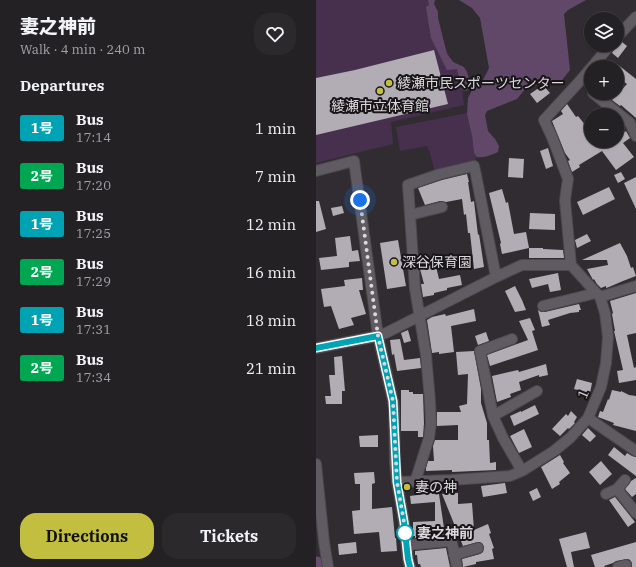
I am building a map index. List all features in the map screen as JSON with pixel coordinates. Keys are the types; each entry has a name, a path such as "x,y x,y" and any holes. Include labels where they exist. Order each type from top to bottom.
{"street":[{"path":"624,29 636,16"},
{"path":"598,60 604,52"},
{"path":"584,76 544,120 568,179 565,200 571,265 598,295"},
{"path":"579,82 584,86"},
{"path":"602,100 630,123 636,136"},
{"path":"316,171 354,161 378,336 394,409 397,482 410,567"},
{"path":"415,482 429,438 431,423 426,356 414,289 408,185 440,174 474,166 496,277"},
{"path":"410,215 442,206"},
{"path":"316,348 378,336 388,332 522,265 571,265"},
{"path":"543,306 636,286"},
{"name":"1","path":"397,482 510,476 522,471 554,451 570,438 588,418 601,387 606,363 608,337 605,313 598,295"},
{"path":"512,340 480,351 493,416 503,438 522,471"},
{"path":"493,416 537,391"},
{"path":"588,418 636,451"},
{"path":"316,464 319,542 328,567"},
{"path":"606,494 617,489 625,480"},
{"path":"617,489 636,513"},
{"path":"406,545 450,541 452,543 457,567"},
{"path":"454,556 478,548"}],"shaded area":[{"name":"綾瀬市民スポーツセンター","path":"316,0 435,0 434,4 438,12 444,44 449,56 457,64 461,77 464,105 391,122 393,144 316,163"},
{"path":"428,0 435,0 434,4 438,12 438,18 447,54 453,62 464,67 467,72 470,81 469,88 466,91 462,90 457,69 447,70 431,38 426,7 429,5"},
{"path":"459,0 586,0 568,10 564,14 570,70 559,84 553,84 543,77 530,83 517,99 487,111 485,115 488,131 499,146 498,152 485,157 477,157 474,153 467,114 468,98 473,88 483,80 489,68 480,18 472,8"},
{"path":"467,113 474,153 477,157 474,162 435,172 427,146 400,151 396,127"}],"building":[{"name":"綾瀬市立体育館","path":"434,50 448,104 316,135 316,78 355,70"},
{"path":"613,52 622,52 618,58"},
{"path":"624,70 636,79 636,118 621,105 620,106 612,100 624,100 624,87 627,84 624,82"},
{"path":"543,85 550,93 537,103 530,94"},
{"path":"567,104 576,117 578,116 584,124 584,148 624,148 624,144 634,157 616,170 602,151 579,165 580,167 572,172 568,161 570,160 565,153 552,121 563,114 561,111"},
{"path":"624,131 626,131 630,138 624,142"},
{"path":"548,148 553,166 546,169 540,151"},
{"path":"509,158 524,159 523,178 508,177"},
{"path":"621,172 625,179 618,183 614,175"},
{"path":"467,174 471,202 474,201 484,267 474,269 470,233 468,233 466,214 464,215 462,199 446,202 440,201 425,205 418,188"},
{"path":"636,177 636,209 624,183"},
{"path":"609,187 615,199 583,215 577,202"},
{"path":"502,189 506,203 508,202 514,234 526,232 529,248 502,254 501,243 489,193"},
{"path":"316,201 319,201 326,229 316,232"},
{"path":"342,206 344,213 333,216 331,208"},
{"path":"530,213 555,214 555,230 529,229"},
{"path":"587,234 591,241 577,248 575,240"},
{"path":"350,236 352,251 358,250 360,261 349,262 349,267 321,270 319,258 337,256 335,238"},
{"path":"398,240 406,286 387,289 380,243"},
{"path":"620,243 631,268 633,267 636,276 609,287 606,288 606,286 601,288 594,279 593,280 587,269 608,265 607,260 582,260"},
{"path":"529,248 563,250 564,258 529,258"},
{"path":"434,258 439,279 460,275 462,285 447,288 447,290 434,293 434,295 423,297 421,284 424,284 420,269 420,262"},
{"path":"558,273 561,290 550,292 548,284 532,288 529,279"},
{"path":"362,278 363,290 359,290 366,314 351,318 354,325 339,329 331,306 324,307 321,289 345,286 344,280"},
{"path":"515,286 526,310 515,312 505,291"},
{"path":"636,293 636,333 627,335 634,368 636,367 636,380 619,383 617,371 623,370 614,331 613,313 610,301"},
{"path":"579,304 581,310 579,310 579,312 570,313 548,320 550,325 542,327 538,310 545,312"},
{"path":"474,309 476,321 451,326 454,352 439,354 439,352 432,353 427,320 432,317 445,314 446,316"},
{"path":"530,318 535,330 532,331 538,350 490,366 487,355 528,340 519,321"},
{"path":"408,330 411,341 404,343 401,333"},
{"path":"486,332 489,341 478,345 475,336"},
{"path":"400,339 404,360 420,358 421,368 397,371 394,354 392,355 390,340"},
{"path":"474,351 481,389 481,403 487,423 487,440 489,440 490,463 496,462 496,470 452,472 452,470 426,471 428,461 434,461 433,446 435,440 458,440 458,425 437,426 437,412 461,412 459,406 467,404 468,374 458,375 456,352"},
{"path":"342,356 345,391 342,391 342,404 326,404 325,396 331,396 329,375 335,375 334,357"},
{"path":"546,364 548,375 539,377 539,375 519,382 521,390 510,394 511,397 497,402 492,376 518,370 519,372"},
{"path":"577,379 592,383 590,393 574,389"},
{"path":"401,390 409,390 409,392 413,392 413,394 423,394 423,437 418,437 418,431 401,431"},
{"path":"612,390 621,391 629,395 636,396 636,431 613,425 614,423 598,417 600,411 603,412"},
{"path":"535,405 539,414 514,426 510,416"},
{"path":"571,411 577,417 574,422 575,423 560,436 552,429 566,414 568,416"},
{"path":"588,428 596,436 590,442 582,435"},
{"path":"524,429 532,447 519,453 510,436"},
{"path":"378,435 378,447 360,447 359,436"},
{"path":"614,447 625,456 627,453 636,457 636,476 608,455"},
{"path":"560,455 564,462 563,463 570,473 559,482 560,484 552,489 541,467"},
{"path":"601,461 612,474 600,485 589,472"},
{"path":"374,472 375,483 372,484 372,509 392,507 397,551 381,552 379,532 354,534 352,511 360,510 360,484 355,484 354,473"},
{"path":"636,478 636,494 632,497 625,489 631,481"},
{"path":"505,483 507,493 483,497 481,486"},
{"path":"537,488 541,497 533,501 529,492"},
{"path":"432,493 439,494 445,535 415,538 415,536 413,536 413,522 435,521 435,502 411,504 410,496"},
{"path":"458,493 458,504 472,503 474,530 488,524 491,533 489,534 494,548 492,549 494,559 476,562 476,564 463,567 462,559 480,554 483,552 484,547 482,543 479,542 463,546 442,494"},
{"path":"615,497 635,522 628,527 609,500"},
{"path":"586,532 590,548 571,552 574,567 567,567 559,539"},
{"path":"356,542 357,553 339,555 338,544"},
{"path":"636,542 636,567 632,567 632,563 628,559 616,561 604,566 605,567 595,567 591,555"},
{"path":"446,548 450,567 421,567 420,564 418,564 415,551"}],"bus line":[{"name":"1号","path":"316,348 378,336 393,401 397,482 410,567"}],"place":[{"name":"綾瀬市民スポーツセンター","path":"389,83"},
{"name":"綾瀬市立体育館","path":"380,91"},
{"name":"深谷保育園","path":"394,262"},
{"name":"妻の神","path":"407,487"},
{"name":"妻之神前","path":"405,533"}],"route":[{"path":"360,200 378,336 393,401 397,482 405,533"}]}
